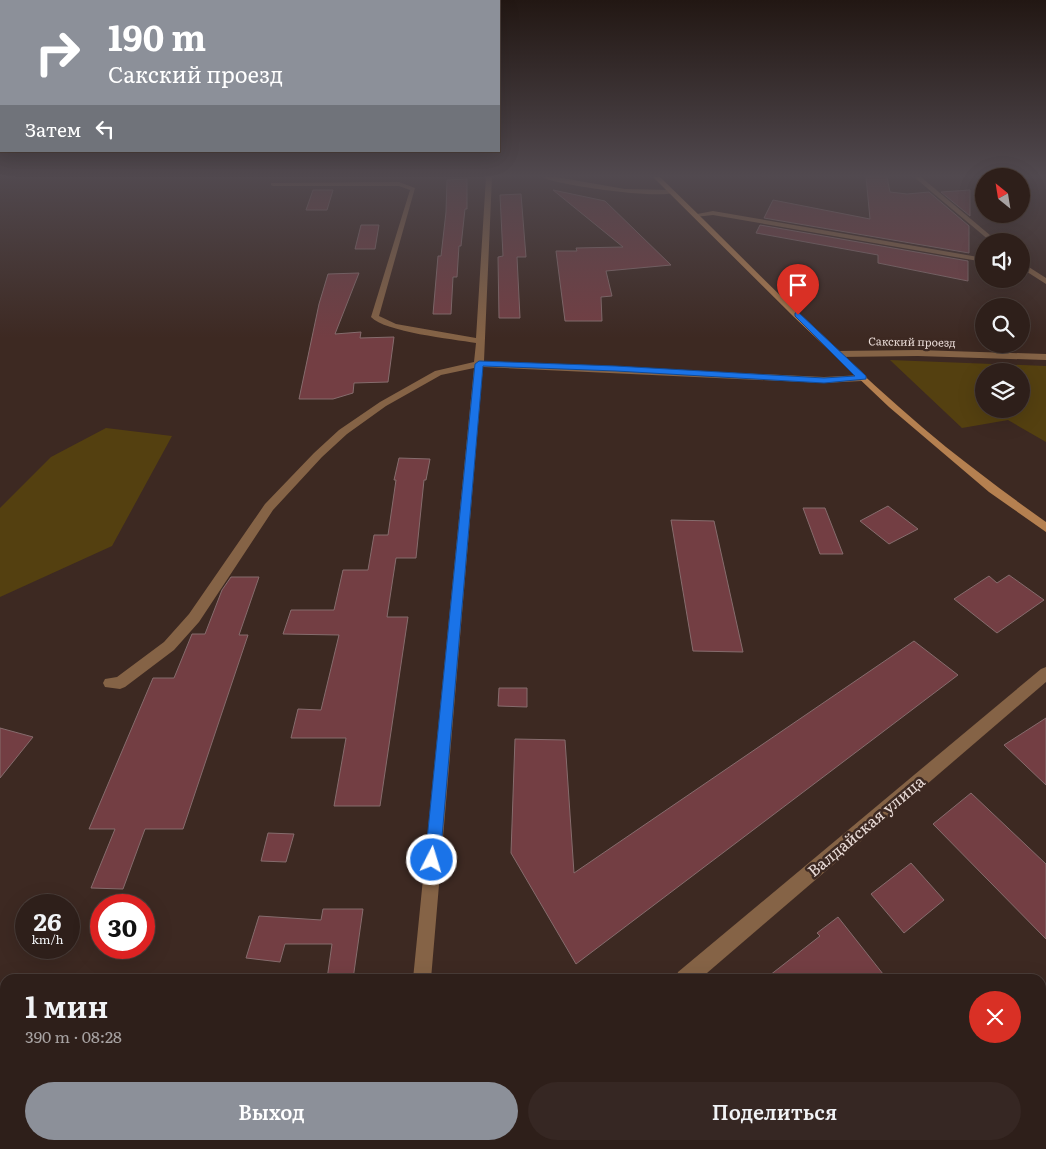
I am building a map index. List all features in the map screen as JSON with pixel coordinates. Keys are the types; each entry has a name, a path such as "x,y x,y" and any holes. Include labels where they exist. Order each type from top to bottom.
{"main road":[{"path":"712,231 862,378 922,433 1046,528"}],"street":[{"path":"401,231 375,317 382,322 395,326 479,341"},
{"path":"422,974 479,364 486,231"},
{"path":"814,231 975,258"},
{"path":"1030,271 1046,282"},
{"name":"Сакский проезд","path":"838,354 918,353 1046,357"},
{"path":"110,683 120,683 169,646 194,618 269,507 343,432 411,387 438,373 479,364 824,380 862,378"},
{"name":"Валдайская улица","path":"691,974 1046,673"}],"shaded area":[{"path":"890,360 975,363 975,418 1030,418 1030,365 1046,366 1046,442 1008,420 962,428"},
{"path":"106,428 172,436 112,546 0,597 0,508 51,457"}],"building":[{"path":"360,231 378,231 375,249 355,249"},
{"path":"444,231 463,231 461,246 459,246 457,277 453,277 451,314 433,314 438,256 441,256"},
{"path":"502,231 524,231 526,257 517,257 520,318 499,318 498,257 503,256"},
{"path":"603,231 636,231 671,265 606,271 612,296 601,297 602,321 565,321 556,251 577,251 576,248 623,247"},
{"path":"757,231 792,231 968,261 968,281 878,263 878,255 756,233"},
{"path":"838,231 969,231 969,253"},
{"path":"359,273 335,334 361,332 360,338 394,337 388,382 354,383 353,393 333,399 299,399 319,304 328,274"},
{"path":"399,458 430,459 426,480 424,480 416,558 396,558 387,617 408,617 380,806 334,806 346,738 291,738 298,709 321,710 339,635 283,634 291,610 334,610 343,570 368,570 374,535 388,535 396,480 394,480"},
{"path":"888,506 918,529 889,544 860,521"},
{"path":"803,508 825,508 843,554 820,554"},
{"path":"671,520 714,521 743,652 693,651"},
{"path":"1009,575 1044,600 997,633 954,599 989,576 997,583"},
{"path":"231,577 259,577 239,635 248,635 183,829 145,829 123,889 91,888 115,829 89,829 153,678 174,678 192,634 205,634 222,590"},
{"path":"914,641 958,675 576,964 511,853 515,739 565,740 574,873"},
{"path":"499,688 527,688 527,707 498,706"},
{"path":"1046,718 1046,785 1004,745"},
{"path":"0,728 33,737 0,778"},
{"path":"971,793 1046,864 1046,939 933,824"},
{"path":"268,833 294,834 286,862 261,861"},
{"path":"911,863 944,900 904,933 871,894"},
{"path":"323,909 363,909 354,974 328,974 332,944 285,944 280,962 246,958 259,916 321,920"},
{"path":"838,917 883,974 771,974 820,936 817,933"}],"route":[{"path":"432,860 479,364 824,380 862,378 798,315"}]}
